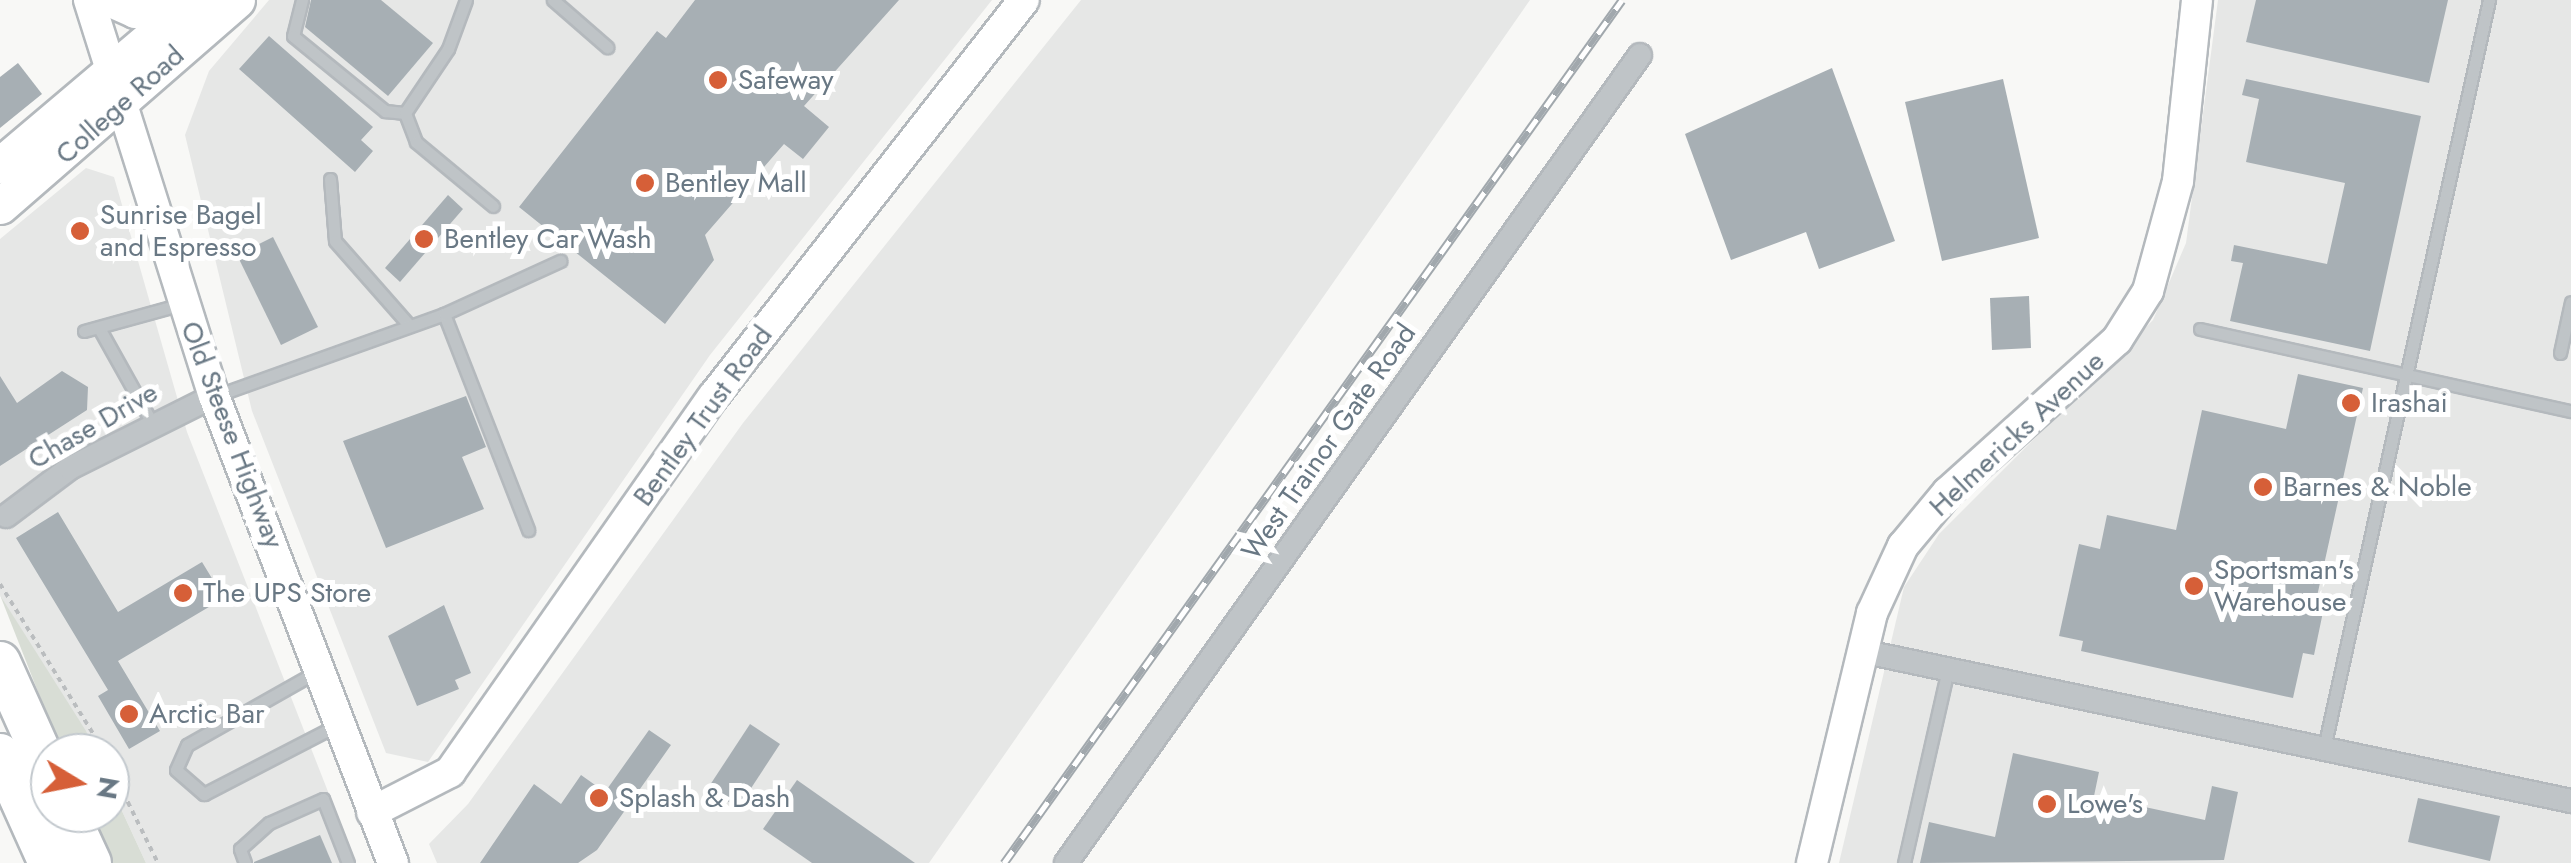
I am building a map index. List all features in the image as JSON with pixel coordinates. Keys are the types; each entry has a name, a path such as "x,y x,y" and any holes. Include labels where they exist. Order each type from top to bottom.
{"highway":[{"path":"0,662 32,733"},
{"path":"0,754 50,863"},
{"path":"77,833 91,863"}],"main road":[{"path":"113,0 142,10 164,0"},
{"name":"College Road","path":"0,206 120,89 195,0"},
{"name":"College Road","path":"0,165 120,89 237,0"}],"street":[{"name":"Old Steese Highway","path":"88,0 120,89 182,304 214,396 393,863"},
{"name":"Bentley Trust Road","path":"372,812 450,772 712,397 1024,0"},
{"name":"Helmericks Avenue","path":"1812,863 1862,651 1903,546 1948,492 2117,340 2148,291 2178,181 2197,0"},
{"name":"West Trainor Gate Road","path":"1066,863 1640,55"},
{"name":"Chase Drive","path":"6,516 152,423 214,396"},
{"path":"1862,651 2571,800"}],"lane":[{"path":"302,0 293,36 385,111 404,112"},
{"path":"404,112 448,49 466,0"},
{"path":"553,0 607,47"},
{"path":"2324,748 2490,0"},
{"path":"404,112 416,142 493,206"},
{"path":"330,179 335,241 410,326"},
{"path":"214,396 444,314 560,260"},
{"path":"2560,352 2571,302"},
{"path":"84,331 182,304"},
{"path":"444,314 528,530"},
{"path":"100,328 152,423"},
{"path":"2200,329 2571,411"},
{"path":"1904,863 1948,669"},
{"path":"320,670 187,745 176,770 204,794 340,724"},
{"path":"245,863 240,849 269,823 323,798 348,863"}],"path":[{"path":"0,584 93,733"},
{"path":"130,806 158,863"}],"shaded area":[{"path":"269,0 992,0 710,355 428,762 386,753 252,411 185,135 209,71"},
{"path":"1081,0 1530,0 929,863 437,863 429,844 468,804 743,423"},
{"path":"2218,0 2571,0 2571,863 1839,863 1904,587 1939,534 2153,320 2186,243"},
{"path":"86,168 114,177 187,432 356,863 146,863 130,828 130,733 84,733 0,595 0,239"},
{"path":"0,595 87,733 54,733"},
{"path":"130,828 146,863 111,863 98,833 130,833"}],"building":[{"path":"311,0 381,0 433,43 388,96 305,27"},
{"name":"Bentley Mall","path":"695,0 899,0 804,106 829,127 803,159 784,144 705,235 714,260 665,324 519,207 657,31 666,38"},
{"path":"2256,0 2448,0 2429,83 2246,42"},
{"path":"269,36 373,127 361,140 373,151 355,172 239,69"},
{"path":"18,63 42,94 0,128 0,77"},
{"path":"1832,68 1895,241 1819,269 1806,232 1731,260 1685,134"},
{"path":"2003,79 2039,238 1942,261 1905,102"},
{"path":"2246,79 2421,116 2370,351 2230,321 2243,263 2231,261 2234,245 2327,264 2345,183 2246,162 2259,99 2242,95"},
{"name":"Bentley Car Wash","path":"448,195 463,209 400,282 385,268"},
{"path":"273,237 318,327 281,345 237,255"},
{"path":"2029,296 2031,348 1992,350 1990,298"},
{"path":"62,371 88,387 87,410 0,466 0,376 17,403"},
{"path":"2298,374 2363,388 2314,610 2323,612 2314,655 2303,653 2293,698 2081,651 2083,641 2059,636 2079,544 2100,549 2107,515 2176,530 2202,410 2286,429"},
{"path":"466,396 486,447 462,457 484,509 386,548 343,441"},
{"path":"58,512 118,612 202,562 224,598 118,661 160,731 130,748 130,733 120,733 98,696 108,690 16,538"},
{"path":"444,605 471,673 455,680 459,689 417,706 388,636"},
{"path":"750,724 780,744 738,808 708,788"},
{"name":"Splash & Dash","path":"649,730 671,745 597,850 578,863 480,863 534,784 561,804 581,775 605,792"},
{"name":"Lowe's","path":"2013,753 2099,772 2094,796 2205,820 2212,786 2238,792 2224,860 1920,863 1929,822 1995,837"},
{"path":"797,780 915,863 812,863 763,829"},
{"path":"2418,798 2500,816 2490,861 2408,842"},
{"path":"320,835 332,863 254,863 254,862"}],"railway":[{"path":"1004,863 1622,0"}],"place":[{"name":"Safeway","path":"718,80"},
{"name":"Bentley Mall","path":"645,183"},
{"name":"Sunrise Bagel and Espresso","path":"80,231"},
{"name":"Bentley Car Wash","path":"424,239"},
{"name":"Irashai","path":"2351,403"},
{"name":"Barnes & Noble","path":"2263,487"},
{"name":"Sportsman's Warehouse","path":"2194,586"},
{"name":"The UPS Store","path":"183,593"},
{"name":"Arctic Bar","path":"129,714"},
{"name":"Splash & Dash","path":"599,798"},
{"name":"Lowe's","path":"2047,804"}]}
